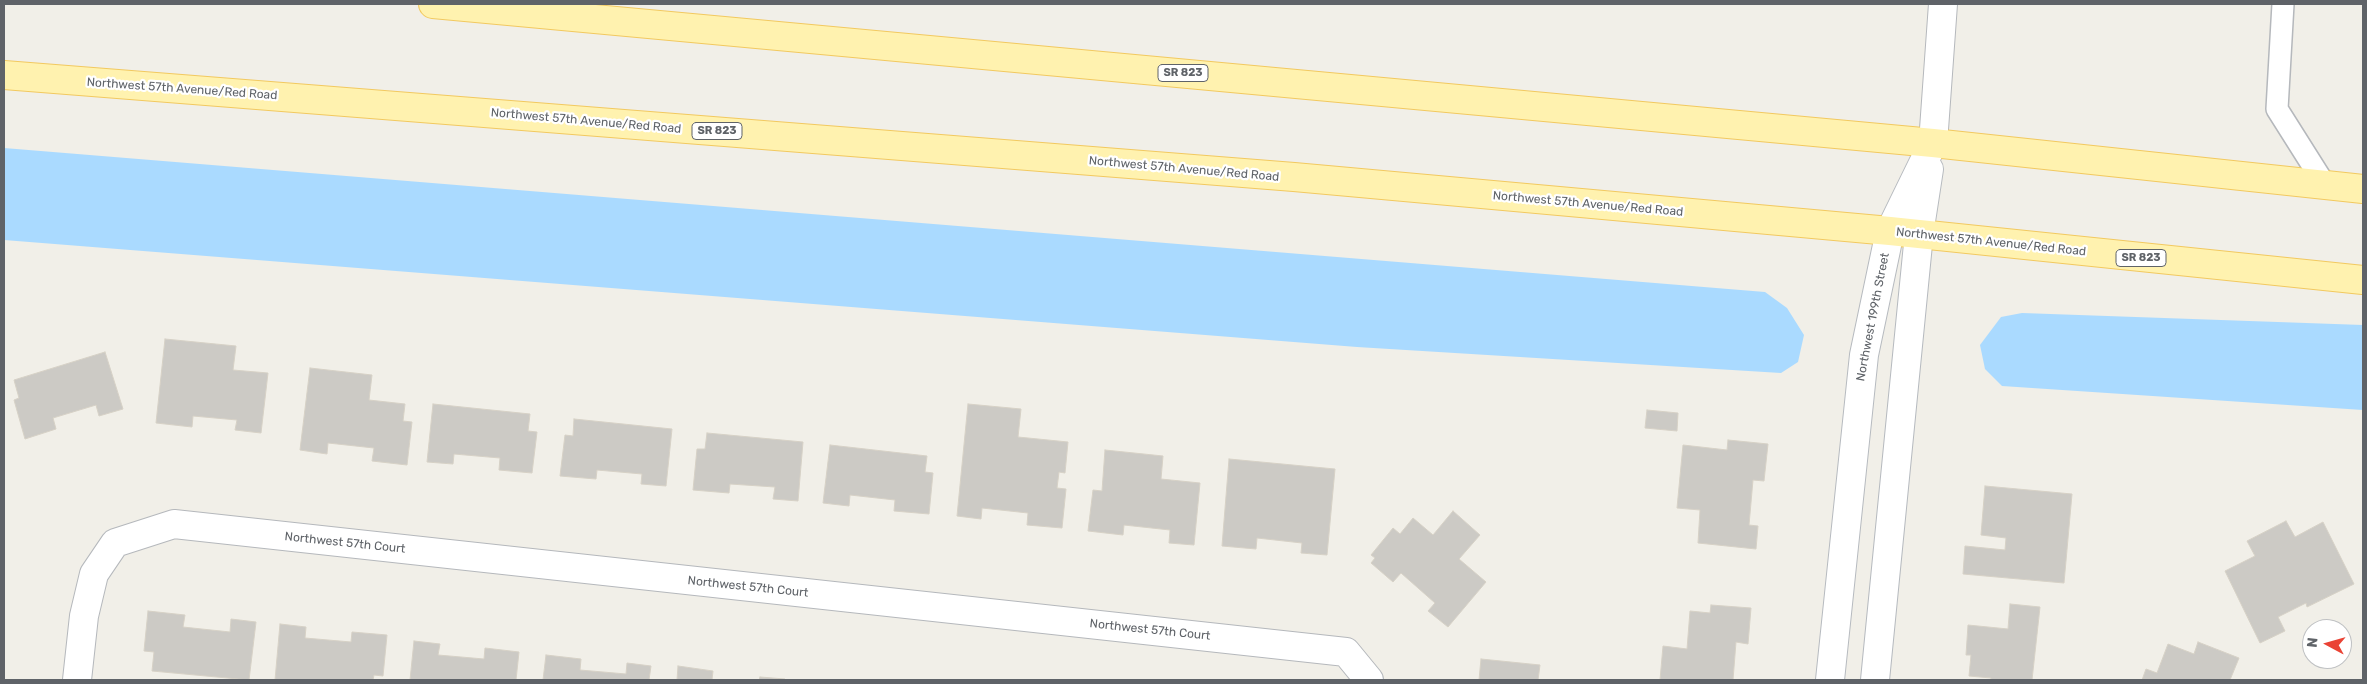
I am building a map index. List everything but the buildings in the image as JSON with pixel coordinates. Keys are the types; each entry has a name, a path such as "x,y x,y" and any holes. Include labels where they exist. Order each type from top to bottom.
{"main road":[{"name":"SR 823","path":"433,4 1932,143 2363,189"},
{"name":"Northwest 57th Avenue/Red Road","path":"4,75 1284,177 1890,231 2363,280"}],"street":[{"path":"1875,680 1919,234 1932,143 1943,4"},
{"name":"Northwest 199th Street","path":"1830,680 1864,355 1890,231 1932,143"},
{"name":"Northwest 57th Court","path":"77,680 84,616 94,574 115,543 174,524 1336,650 1346,652 1369,680"}],"lane":[{"path":"2279,4 2277,109 2325,185"}],"water":[{"path":"4,148 1765,292 1787,308 1804,335 1798,362 1781,373 1357,347 4,240"},
{"path":"2022,313 2363,325 2363,410 2002,386 1985,369 1980,345 2001,317"}]}
